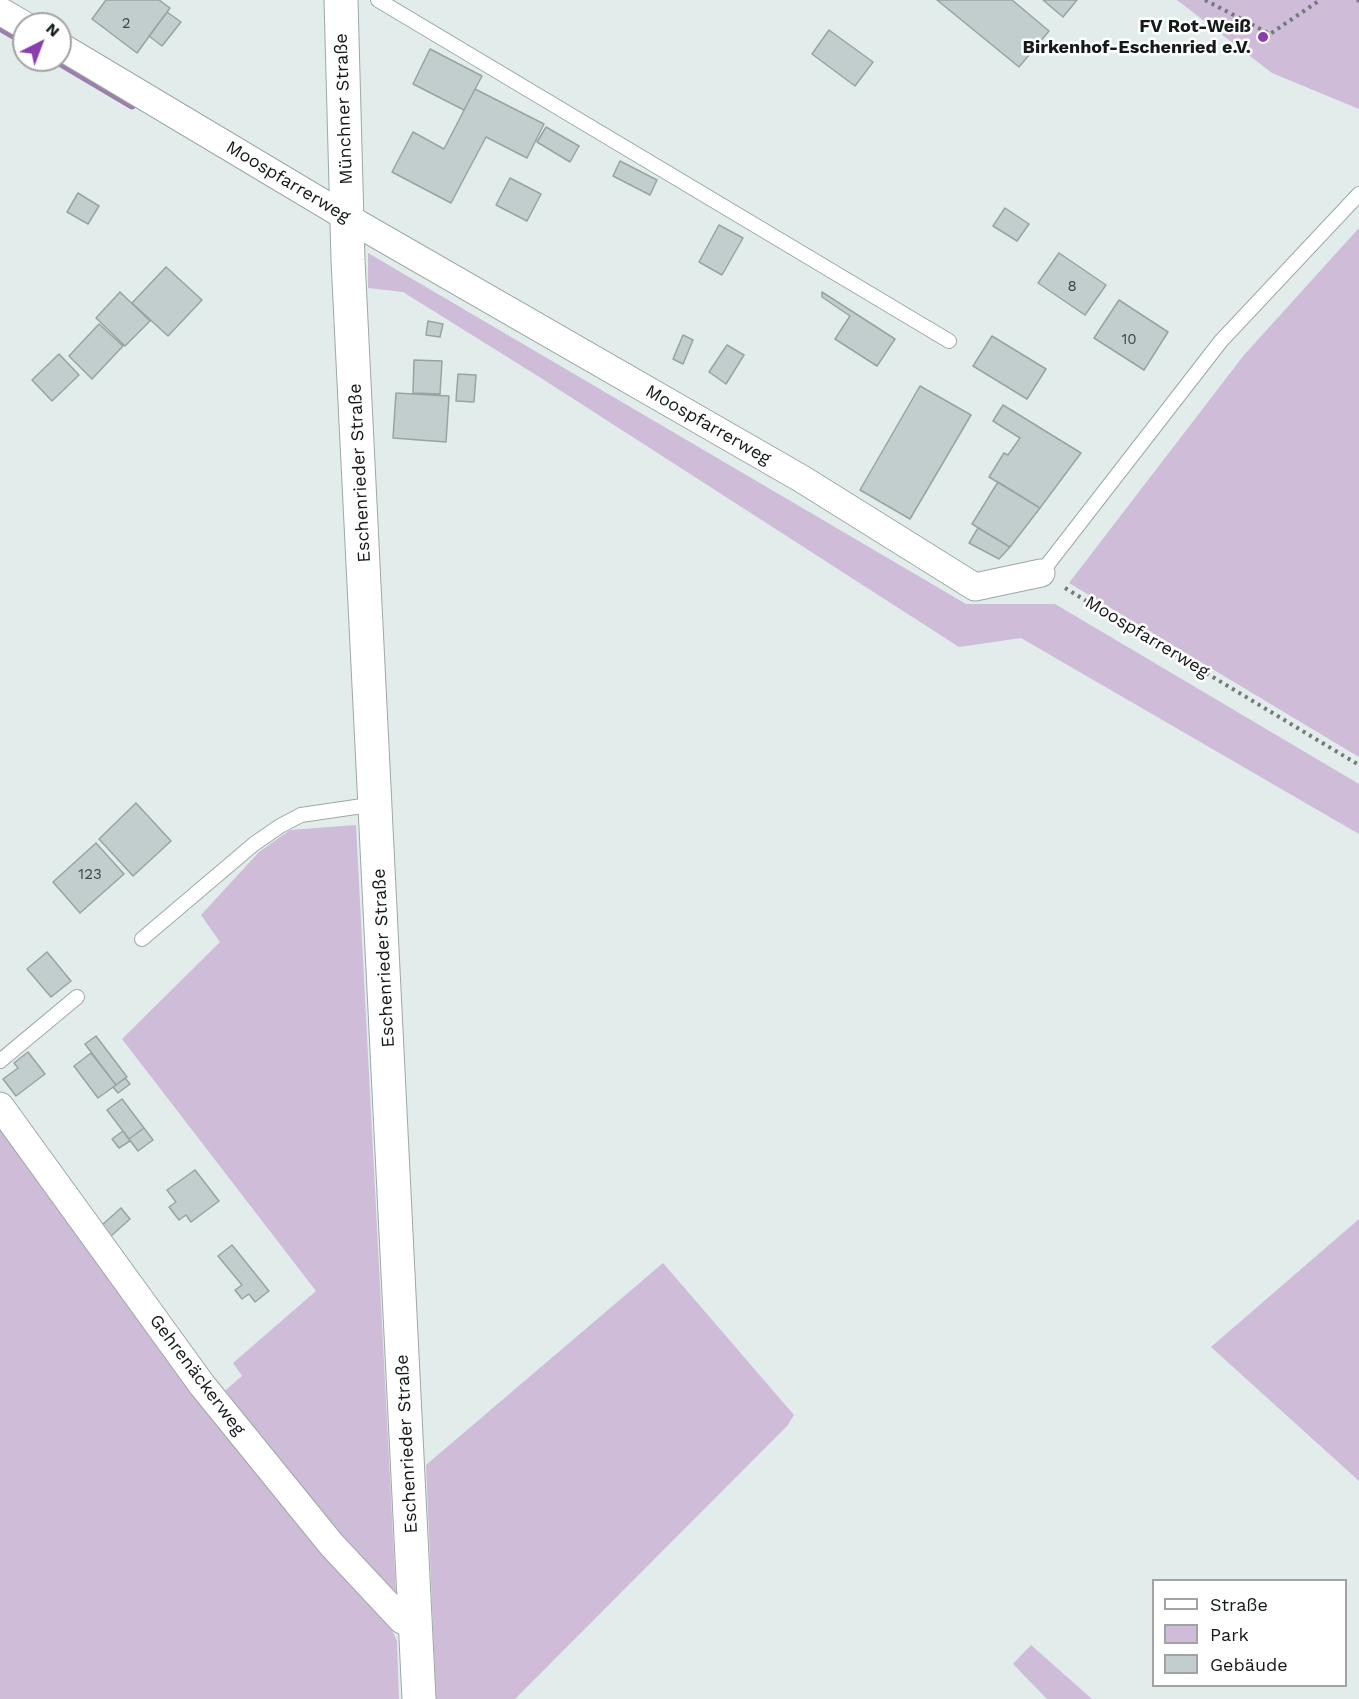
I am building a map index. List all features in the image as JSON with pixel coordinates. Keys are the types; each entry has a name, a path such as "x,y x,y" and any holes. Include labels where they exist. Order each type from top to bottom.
{"street":[{"name":"Münchner Straße","path":"341,0 348,218"},
{"name":"Moospfarrerweg","path":"72,53 348,218 802,479 975,588 1041,573"},
{"name":"Eschenrieder Straße","path":"348,218 348,260 419,1699"},
{"name":"Gehrenäckerweg","path":"0,1106 202,1386 331,1544 402,1620 416,1623"}],"lane":[{"path":"378,0 949,340"},
{"path":"1041,573 1221,341 1359,194"},
{"path":"142,939 254,844 280,826 302,815 376,804"},
{"path":"0,1061 77,997"}],"path":[{"path":"1205,0 1270,34 1320,0"},
{"name":"Moospfarrerweg","path":"1041,573 1359,765"}],"green space":[{"path":"1177,0 1359,0 1359,109 1272,73"},
{"path":"1359,228 1359,757 1069,583 1244,355"},
{"path":"368,253 966,604 1055,604 1359,784 1359,834 1021,638 959,647 403,292 368,288"},
{"path":"356,825 396,1593 385,1589 219,1396 242,1376 233,1363 316,1291 122,1039 220,942 201,915 259,852 290,830"},
{"path":"0,1122 390,1626 397,1641 399,1699 0,1699"},
{"path":"1359,1219 1359,1481 1211,1347"},
{"path":"663,1263 794,1415 787,1426 515,1699 436,1699 426,1465"},
{"path":"1031,1645 1092,1699 1047,1699 1013,1664"}],"building":[{"path":"106,0 159,0 170,8 137,53 92,19"},
{"path":"937,0 1012,0 1049,31 1019,67"},
{"path":"1043,0 1077,0 1063,17"},
{"path":"167,12 181,22 162,46 149,36"},
{"path":"829,30 873,62 855,86 812,54"},
{"path":"430,49 482,76 464,110 413,84"},
{"path":"475,89 544,124 527,158 486,137 451,203 392,172 413,132 444,149"},
{"path":"546,127 579,146 570,162 537,142"},
{"path":"620,161 657,180 650,195 613,176"},
{"path":"510,178 541,194 527,221 496,205"},
{"path":"78,193 99,206 88,224 67,212"},
{"path":"1005,208 1029,224 1017,241 993,226"},
{"path":"719,225 743,238 722,275 699,262"},
{"path":"1059,253 1106,285 1085,315 1038,283"},
{"path":"166,267 202,300 168,336 132,303"},
{"path":"120,292 150,321 125,346 96,318"},
{"path":"822,292 895,339 877,366 835,339 850,316 822,297"},
{"path":"1119,300 1168,332 1144,370 1094,338"},
{"path":"428,321 443,324 440,337 426,335"},
{"path":"99,324 123,346 92,379 69,356"},
{"path":"683,335 693,340 683,364 673,359"},
{"path":"992,336 1046,369 1027,399 973,366"},
{"path":"727,345 744,355 726,384 709,372"},
{"path":"59,354 79,375 52,401 32,380"},
{"path":"414,360 442,361 440,394 413,393"},
{"path":"458,374 476,375 474,402 456,401"},
{"path":"920,386 971,415 910,519 860,490"},
{"path":"396,393 449,396 446,442 393,438"},
{"path":"1003,405 1081,453 1040,508 989,477 1004,453 1008,455 1020,438 993,421"},
{"path":"998,482 1040,508 1010,547 972,524"},
{"path":"978,528 1010,547 999,559 969,543"},
{"path":"136,803 171,841 133,876 99,839"},
{"path":"96,843 124,874 80,913 53,882"},
{"path":"47,952 71,981 51,997 27,969"},
{"path":"96,1036 127,1077 116,1085 85,1044"},
{"path":"28,1052 45,1074 16,1096 3,1079 18,1068 14,1063"},
{"path":"91,1053 116,1085 98,1098 74,1066"},
{"path":"125,1078 130,1084 118,1093 113,1087"},
{"path":"122,1099 144,1128 129,1139 107,1110"},
{"path":"144,1128 153,1140 138,1151 129,1139"},
{"path":"123,1131 130,1141 119,1148 112,1139"},
{"path":"195,1170 219,1201 191,1222 186,1215 179,1220 169,1207 176,1202 167,1190"},
{"path":"121,1208 130,1219 111,1236 102,1225"},
{"path":"232,1245 269,1291 255,1302 249,1294 242,1299 235,1290 242,1285 218,1256"}],"waterway":[{"path":"0,27 12,34"},
{"path":"72,69 132,105"}],"place":[{"name":"FV Rot-Weiß Birkenhof-Eschenried e.V.","path":"1263,37"}]}
